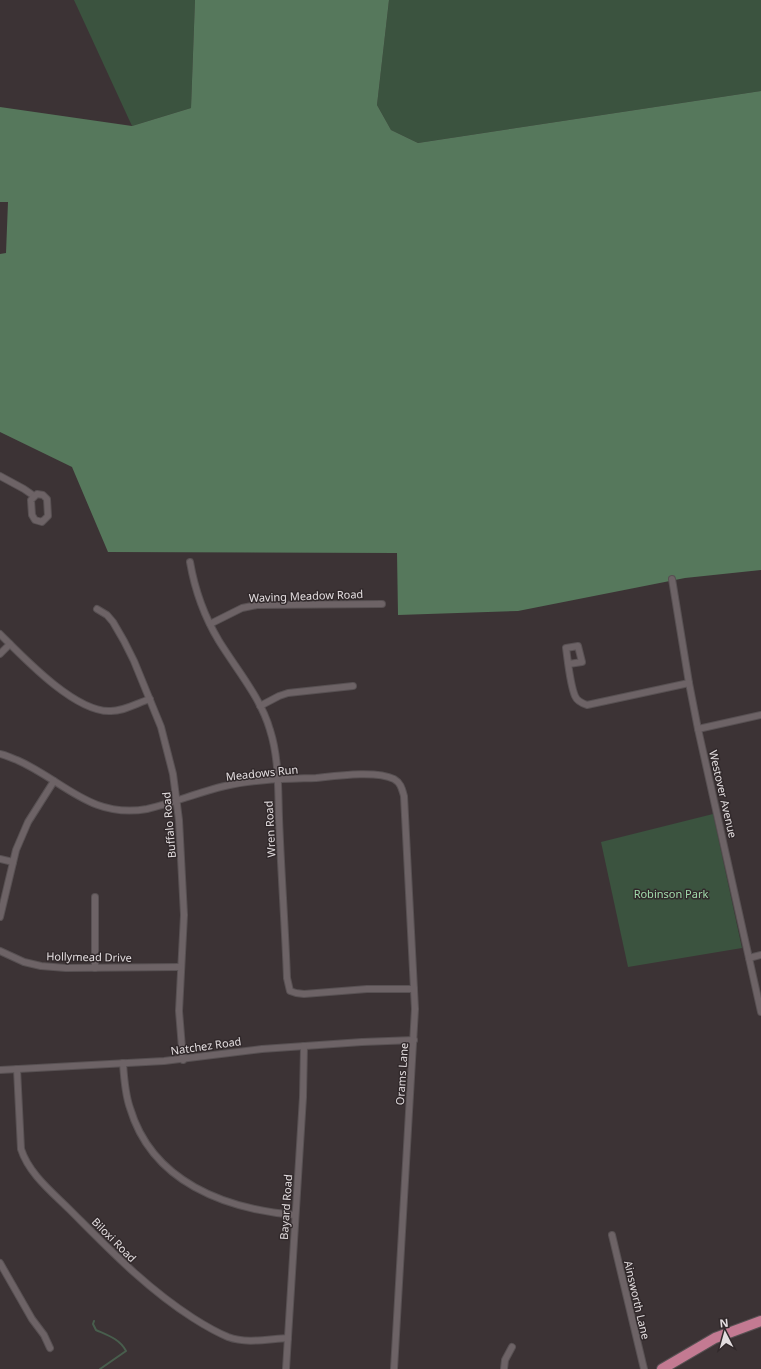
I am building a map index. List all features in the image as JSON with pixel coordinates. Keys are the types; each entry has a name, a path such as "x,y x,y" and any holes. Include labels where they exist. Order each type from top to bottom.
{"main road":[{"path":"662,1369 715,1338 761,1320"}],"street":[{"path":"0,476 34,496"},
{"name":"Wren Road","path":"190,562 199,599 210,624 260,706 265,716 273,741 276,755 287,978 290,991 304,994 367,989 414,989"},
{"name":"Westover Avenue","path":"672,579 698,729 761,1012"},
{"name":"Waving Meadow Road","path":"210,624 242,608 257,605 382,604"},
{"name":"Buffalo Road","path":"97,609 107,615 121,635 134,661 150,699 166,746 173,774 179,820 184,915 180,967 179,1011 183,1060"},
{"path":"0,634 47,679 89,707 98,710 113,711 150,699"},
{"path":"0,654 10,644"},
{"path":"569,664 575,697 580,703 587,705 689,682"},
{"path":"260,706 288,693 353,686"},
{"path":"698,729 761,715"},
{"name":"Meadows Run","path":"0,754 29,766 85,800 102,807 118,810 147,809 225,786 242,783 370,775 388,777 397,782"},
{"path":"0,917 16,850 28,822 54,781"},
{"name":"Orams Lane","path":"394,1369 414,1040 414,989 404,796 402,788 397,782"},
{"path":"0,859 13,862"},
{"path":"95,897 95,968"},
{"name":"Hollymead Drive","path":"0,951 24,962 41,966 66,968 180,967"},
{"path":"749,958 761,955"},
{"name":"Natchez Road","path":"0,1070 183,1060 239,1051 362,1042 414,1040"},
{"name":"Bayard Road","path":"286,1369 303,1097 304,1046"},
{"path":"123,1063 126,1094 134,1119 146,1141 170,1171 198,1190 223,1201 264,1212 295,1215"},
{"name":"Biloxi Road","path":"17,1069 21,1149 24,1158 28,1166 95,1235 145,1284 181,1310 219,1333 227,1337 243,1341 288,1338"},
{"name":"Ainsworth Lane","path":"612,1236 644,1369"},
{"path":"0,1263 32,1319 44,1335 50,1348"},
{"path":"504,1369 505,1360 512,1347"}],"green space":[{"path":"74,0 195,0 191,108 132,126"},
{"path":"195,0 389,0 377,105 391,130 418,143 761,91 761,570 685,578 518,611 398,615 397,553 108,552 72,467 0,432 0,254 6,253 8,202 0,202 0,107 132,126 191,108"},
{"path":"389,0 761,0 761,91 418,143 391,130 377,105"},
{"name":"Robinson Park","path":"713,814 742,948 628,967 601,842"}],"waterway":[{"path":"94,1321 93,1324 96,1330 117,1340 126,1351 100,1369"}]}
